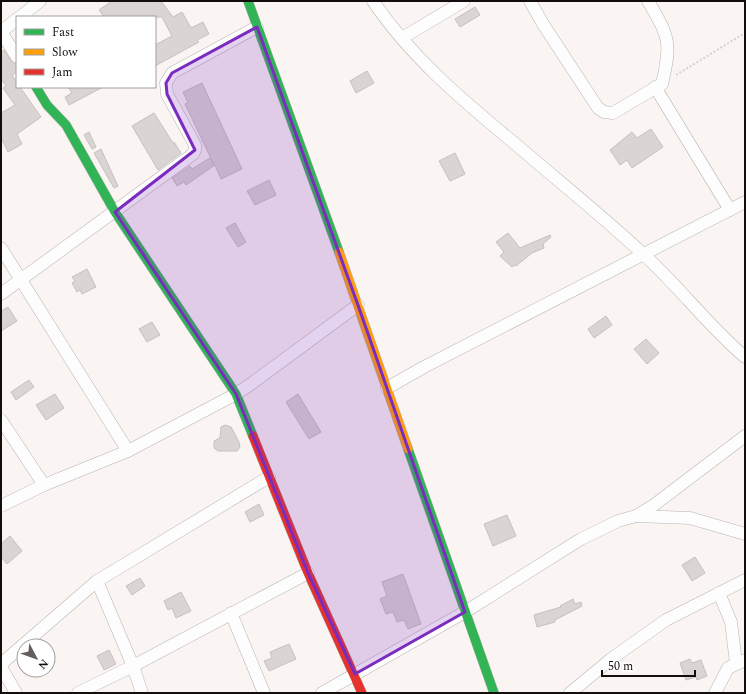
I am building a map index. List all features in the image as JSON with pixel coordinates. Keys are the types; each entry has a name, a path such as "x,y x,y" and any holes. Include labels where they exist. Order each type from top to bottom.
{"main road":[{"path":"248,1 358,305 494,693"},
{"path":"37,88 47,105 66,125 115,212 236,394 308,573 355,674 362,693"}],"street":[{"path":"21,16 40,1"},
{"path":"373,1 389,25 457,96 644,255 711,326 745,357"},
{"path":"402,38 464,1"},
{"path":"530,1 542,24 598,108 613,113 658,85 668,47 664,29 648,1"},
{"path":"16,20 1,32 16,55"},
{"path":"1,294 115,212 196,150 167,94 166,83 172,73 257,27"},
{"path":"658,85 730,210"},
{"path":"387,388 424,367 745,202"},
{"path":"1,248 128,451"},
{"path":"1,506 44,485 128,451 236,394 358,305"},
{"path":"1,420 44,485"},
{"path":"322,693 465,612 581,539 618,521 636,516 654,505 745,436"},
{"path":"1,664 96,581 269,477"},
{"path":"636,516 690,518 745,534"},
{"path":"78,693 133,666 308,573"},
{"path":"570,693 611,659 659,624 745,580"},
{"path":"96,581 133,666 142,693"},
{"path":"715,693 728,668 741,662 731,622 719,593"},
{"path":"231,613 264,693"},
{"path":"1,667 16,693"}],"path":[{"path":"658,85 745,33"}],"highlighted area":[{"path":"257,27 358,305 465,612 355,674 308,573 236,394 115,212 195,150 167,94 166,83 172,73"}],"building":[{"path":"112,1 161,1 173,17 182,12 191,28 203,22 209,34 197,40 199,42 156,65 156,44 172,36 162,17 103,16 99,10"},
{"path":"475,7 480,15 460,27 455,19"},
{"path":"4,50 11,61 16,64 16,73 12,75 16,81 16,88 21,88 41,117 17,134 22,144 8,152 1,138 1,113 15,105 3,88 6,86 1,79 1,52"},
{"path":"367,71 374,83 356,93 350,81"},
{"path":"202,83 242,169 221,179 215,165 186,185 184,182 177,186 172,178 190,166 192,169 210,158 214,165 185,104 188,103 183,92"},
{"path":"69,88 101,88 69,105 65,97 72,93"},
{"path":"154,113 181,153 158,170 132,126"},
{"path":"651,129 663,147 632,168 627,160 620,165 610,150 632,132 637,138"},
{"path":"89,132 96,147 92,149 84,135"},
{"path":"101,149 118,186 114,188 94,153"},
{"path":"455,153 465,174 450,181 439,161"},
{"path":"269,180 276,195 255,205 247,191"},
{"path":"235,223 246,242 238,247 226,228"},
{"path":"508,233 520,248 550,235 551,237 543,244 544,248 532,253 516,266 515,265 512,267 500,256 504,252 496,242"},
{"path":"87,269 96,287 82,294 80,290 77,292 72,283 75,281 72,277"},
{"path":"8,307 17,321 1,331 1,311"},
{"path":"606,316 612,325 594,338 588,329"},
{"path":"152,322 160,335 147,342 139,329"},
{"path":"646,339 659,353 647,364 634,349"},
{"path":"29,380 34,387 16,400 11,392"},
{"path":"55,394 64,408 46,420 36,405"},
{"path":"298,394 321,432 309,439 286,402"},
{"path":"225,425 231,427 239,442 240,447 237,451 218,451 214,448 214,441 220,438 221,427"},
{"path":"259,504 264,515 250,522 245,512"},
{"path":"507,515 516,536 493,546 484,524"},
{"path":"10,536 22,551 7,564 1,557 1,544"},
{"path":"695,557 705,573 692,581 682,565"},
{"path":"403,574 421,624 408,629 404,620 397,622 393,612 386,614 380,599 387,596 382,582"},
{"path":"140,578 145,586 132,595 126,586"},
{"path":"181,592 191,611 176,618 172,608 168,610 164,601"},
{"path":"573,599 575,604 581,602 582,606 555,620 555,622 537,627 534,615 561,607 560,606"},
{"path":"289,644 296,659 269,671 264,661 272,658 270,652"},
{"path":"109,650 116,664 104,670 97,656"},
{"path":"690,659 692,663 701,660 707,676 697,680 696,677 686,680 680,663"}],"traffic: fast":[{"path":"248,1 339,252"},
{"path":"37,88 47,105 66,125 115,212 236,394 253,436"},
{"path":"408,449 494,693"}],"traffic: slow":[{"path":"339,252 408,449"}],"traffic: jam":[{"path":"253,436 308,573 362,693"}]}
